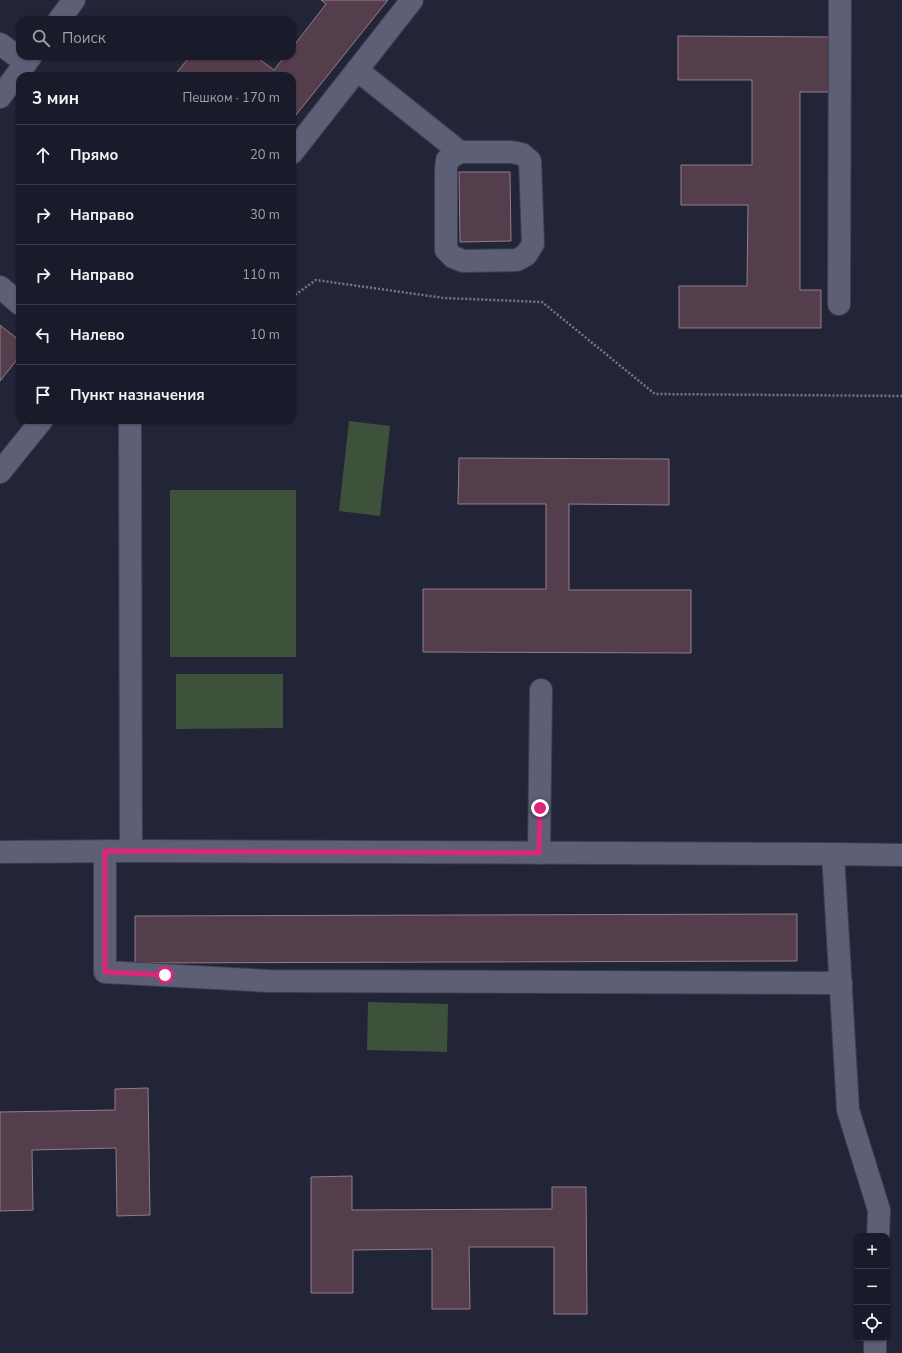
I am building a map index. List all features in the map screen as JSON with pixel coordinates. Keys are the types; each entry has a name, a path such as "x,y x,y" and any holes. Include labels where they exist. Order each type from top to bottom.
{"street":[{"path":"62,16 74,0"},
{"path":"296,148 412,0"},
{"path":"839,304 840,0"},
{"path":"0,44 16,53"},
{"path":"20,72 29,60"},
{"path":"357,70 460,152 511,152 522,154 530,161 533,244 526,255 516,260 463,261 453,258 446,250 447,160 460,152"},
{"path":"0,98 16,77"},
{"path":"0,287 16,301"},
{"path":"0,472 39,424"},
{"path":"130,424 130,851"},
{"path":"539,853 541,690"},
{"path":"105,851 105,972 269,981 841,983"},
{"path":"0,852 130,851 902,855"},
{"path":"833,854 848,1110 879,1210 878,1233"},
{"path":"875,1341 875,1353"}],"path":[{"path":"296,294 316,280 444,298 542,302 655,394 902,396"}],"green space":[{"path":"349,421 390,426 380,516 339,511"},
{"path":"170,490 296,490 296,657 170,657"},
{"path":"176,674 283,674 283,728 176,729"},
{"path":"368,1002 448,1004 447,1052 367,1050"}],"building":[{"path":"321,0 388,0 296,115 296,72 177,72 187,60 260,60 274,70 282,60 296,60 296,43 326,4"},
{"path":"678,36 830,37 830,92 800,92 800,290 821,290 821,328 679,328 679,286 747,286 748,205 681,205 681,165 752,165 752,80 678,80"},
{"path":"459,172 510,172 511,241 460,242"},
{"path":"0,325 16,338 16,361 0,381"},
{"path":"459,458 669,459 669,505 569,504 569,590 691,590 691,653 423,652 423,589 546,589 546,504 458,504"},
{"path":"797,914 797,961 135,963 135,916"},
{"path":"148,1088 150,1215 117,1216 116,1148 32,1150 33,1210 0,1211 0,1112 115,1110 115,1089"},
{"path":"352,1176 352,1210 552,1209 552,1187 586,1187 587,1314 554,1314 554,1247 469,1247 470,1309 432,1309 432,1249 353,1250 353,1293 311,1293 311,1177"}],"route":[{"path":"165,975 105,972 105,851 539,853 540,808"}]}
